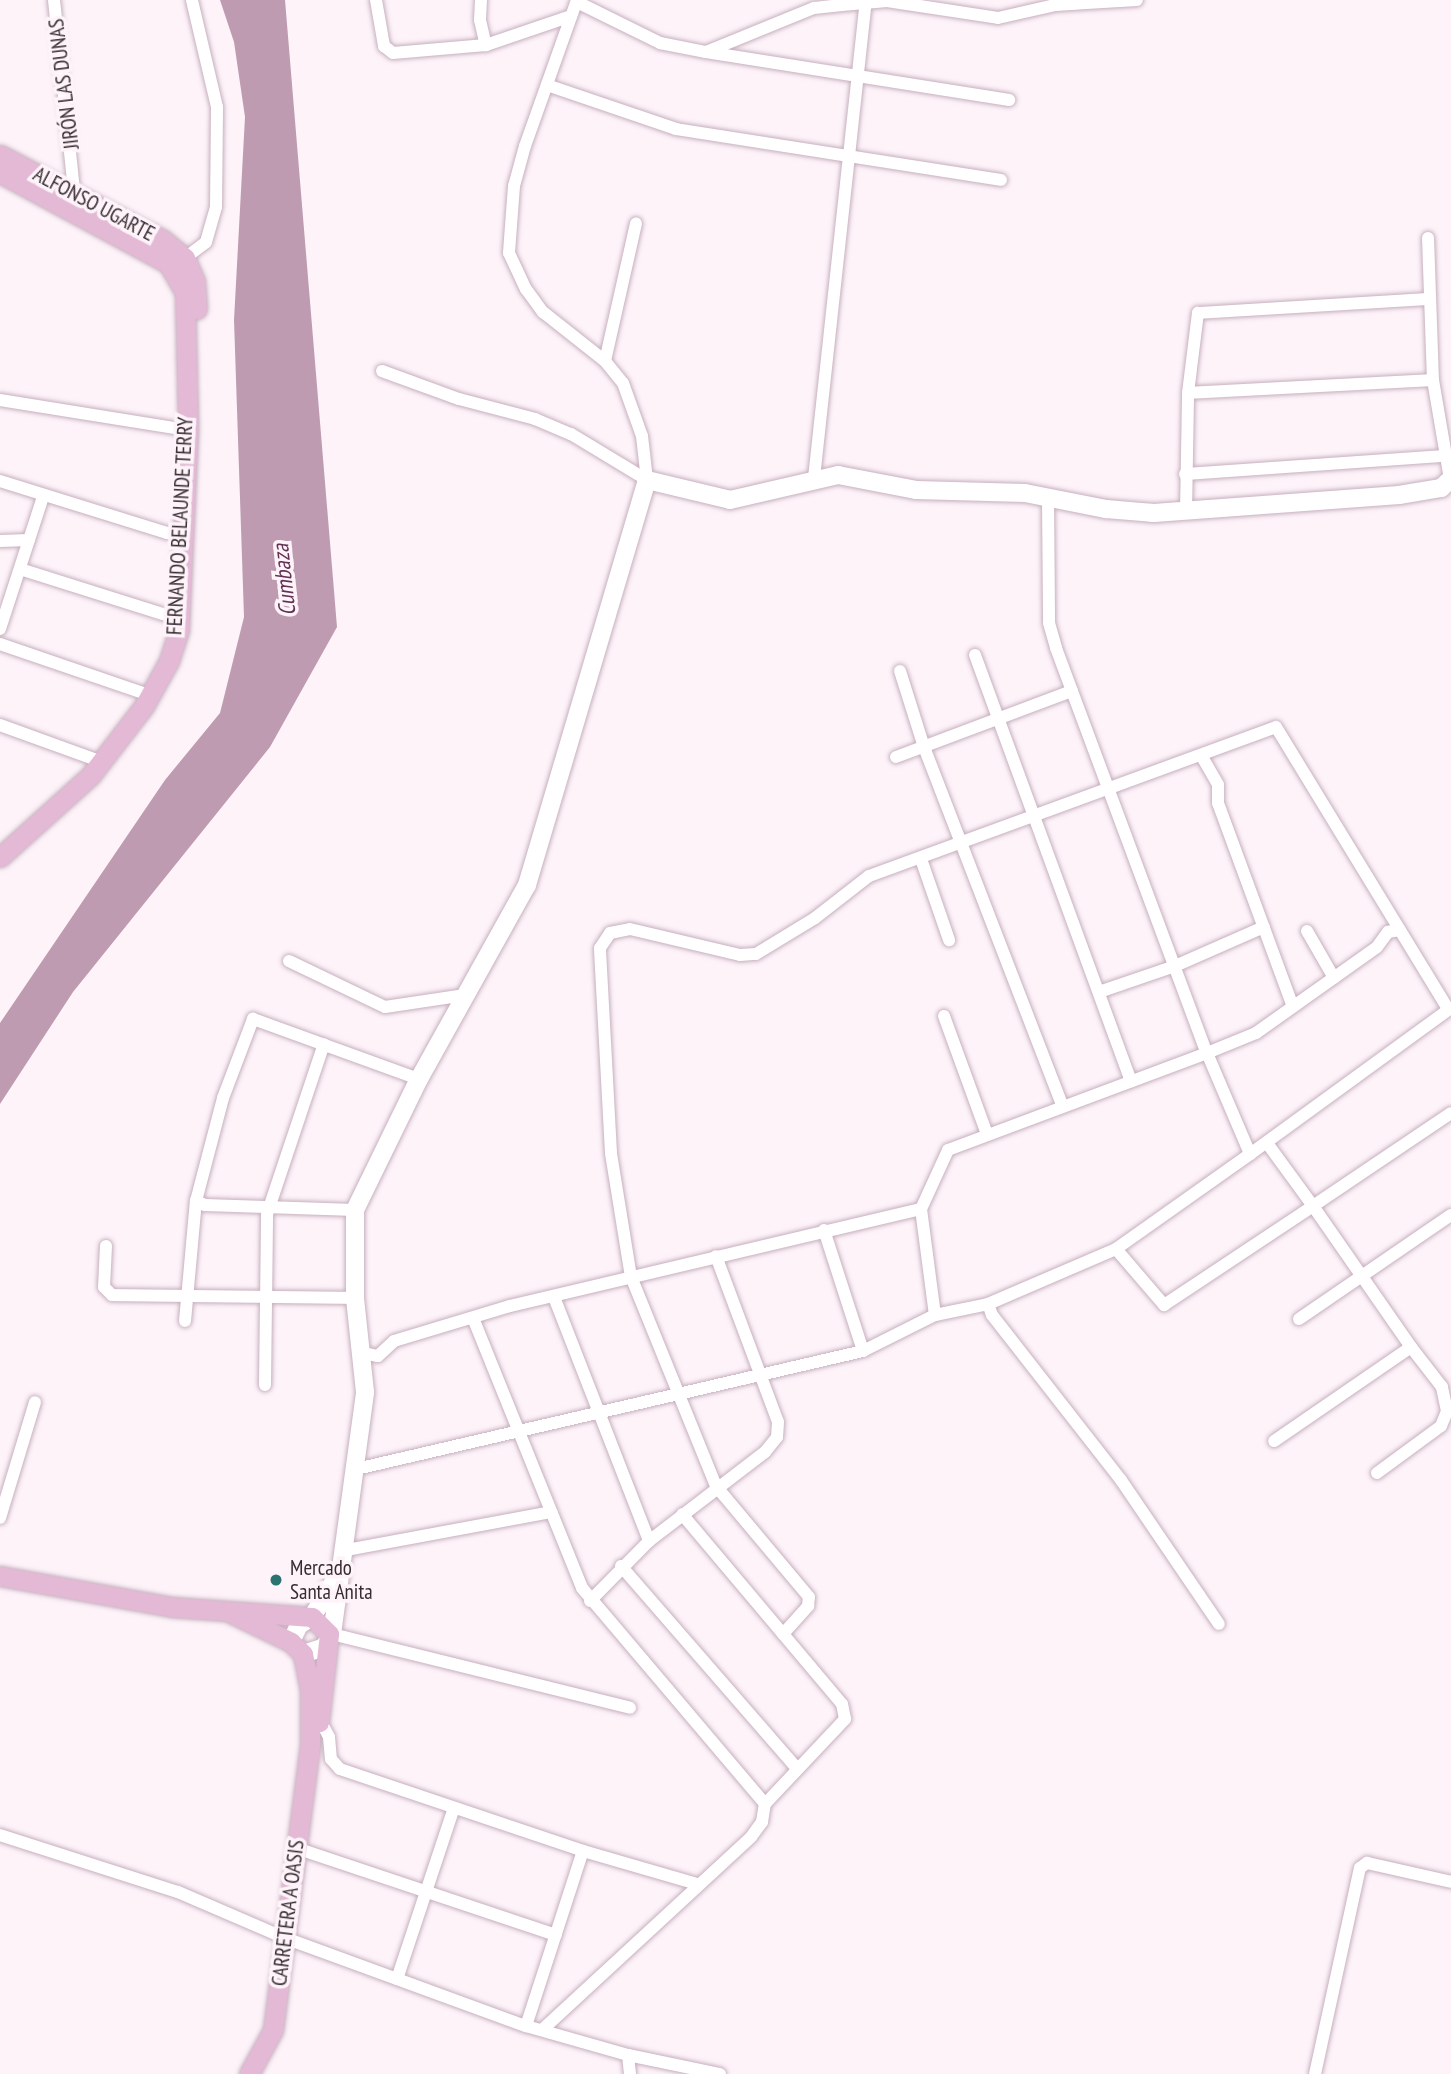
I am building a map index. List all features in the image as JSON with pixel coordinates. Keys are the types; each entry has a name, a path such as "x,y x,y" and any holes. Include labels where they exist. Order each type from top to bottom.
{"main road":[{"name":"ALFONSO UGARTE","path":"0,155 75,201 163,240 185,258"},
{"name":"FERNANDO BELAUNDE TERRY","path":"0,173 75,201 155,252 179,278 185,293 188,430 179,619 169,661 149,695 102,761 2,852"},
{"name":"FERNANDO BELAUNDE TERRY","path":"185,258 195,281 198,313 194,356 185,382"},
{"path":"0,1576 172,1607 312,1618 326,1627 331,1638"},
{"path":"227,1611 297,1648"},
{"name":"CARRETERA A OASIS","path":"310,1745 320,1720 331,1638"},
{"name":"CARRETERA A OASIS","path":"249,2074 273,2030 310,1745 310,1690 297,1648"}],"street":[{"name":"JIRÓN LAS DUNAS","path":"54,0 75,201"},
{"path":"185,258 206,242 216,208 217,107 192,0"},
{"path":"376,0 387,51 486,45 571,16"},
{"path":"481,0 480,20 486,45"},
{"path":"706,52 814,9 887,1 998,18 1055,5 1137,0"},
{"path":"338,1575 312,1618 299,1625 297,1648 315,1653 331,1638 352,1470 365,1392 355,1298 355,1210 419,1079 527,885 647,480 635,407 605,361 543,312 526,289 509,253 514,186 577,1 660,43 857,78 1009,100"},
{"path":"814,478 852,158 857,78 866,3"},
{"path":"547,85 676,129 1001,180"},
{"path":"605,361 636,223"},
{"path":"382,371 459,399 535,419 571,434 647,480 688,494 730,500 814,478 862,477 916,490 1025,493 1106,509 1186,512 1448,485 1433,380 1428,238"},
{"path":"1186,512 1188,393 1195,319 1203,310 1430,299"},
{"path":"1188,393 1433,380"},
{"path":"0,400 188,430"},
{"path":"1185,474 1445,456"},
{"path":"0,481 43,498 167,533 184,533"},
{"path":"0,629 43,498"},
{"path":"1048,499 1049,623 1207,1053 1250,1154"},
{"path":"0,541 29,540"},
{"path":"20,569 179,619"},
{"path":"0,644 149,695"},
{"path":"975,655 1131,1081"},
{"path":"900,671 924,747 960,844 1062,1105"},
{"path":"896,757 996,717 1072,691"},
{"path":"0,725 102,761"},
{"path":"352,1470 521,1433 602,1414 682,1396 762,1378 863,1351 935,1315 988,1304 1116,1249 1450,1009 1276,727 869,876 815,918 756,954 740,955 630,929 610,933 600,948 611,1153 631,1277 682,1396 716,1486 809,1597 808,1606 783,1634"},
{"path":"1201,755 1218,785 1218,803 1292,1004"},
{"path":"921,859 949,940"},
{"path":"1099,992 1175,966 1264,927"},
{"path":"935,1315 920,1209 944,1154 987,1134 1256,1033 1292,1004 1377,947 1388,932 1400,930"},
{"path":"1307,931 1334,978"},
{"path":"289,961 385,1007 465,995"},
{"path":"944,1016 987,1134"},
{"path":"185,1321 185,1294 196,1201 223,1098 253,1019 419,1079"},
{"path":"265,1385 267,1214 324,1044"},
{"path":"1116,1249 1164,1305 1451,1113"},
{"path":"1267,1143 1442,1387 1447,1410 1441,1426 1377,1473"},
{"path":"196,1201 355,1210"},
{"path":"360,1352 378,1356 394,1341 473,1318 716,1256 920,1209"},
{"path":"1299,1320 1451,1215"},
{"path":"824,1230 863,1351"},
{"path":"106,1246 108,1293 355,1298"},
{"path":"590,1601 621,1566 649,1541 716,1486 765,1452 777,1437 778,1422 716,1256"},
{"path":"554,1297 602,1414 649,1541"},
{"path":"988,1304 992,1315 1121,1480 1219,1624"},
{"path":"473,1318 590,1601 765,1804"},
{"path":"1274,1441 1411,1347"},
{"path":"0,1518 35,1402"},
{"path":"341,1551 551,1512"},
{"path":"542,2030 756,1831 765,1804 796,1767 842,1726 844,1710 682,1514"},
{"path":"621,1566 796,1767"},
{"path":"331,1638 630,1709"},
{"path":"320,1720 329,1737 333,1765 583,1851 697,1884"},
{"path":"397,1979 454,1808"},
{"path":"0,1835 178,1892 285,1938 542,2030 628,2064 720,2074"},
{"path":"296,1848 556,1935"},
{"path":"526,2026 583,1851"},
{"path":"1315,2074 1360,1868 1367,1863 1449,1884"},
{"path":"616,2074 628,2064"}],"water":[{"name":"Cumbaza","path":"220,0 285,0 337,627 270,747 73,992 0,1104 0,1023 165,780 220,713 244,617 234,320 245,117 234,42"}],"place":[{"name":"Mercado Santa Anita","path":"276,1580"}]}
